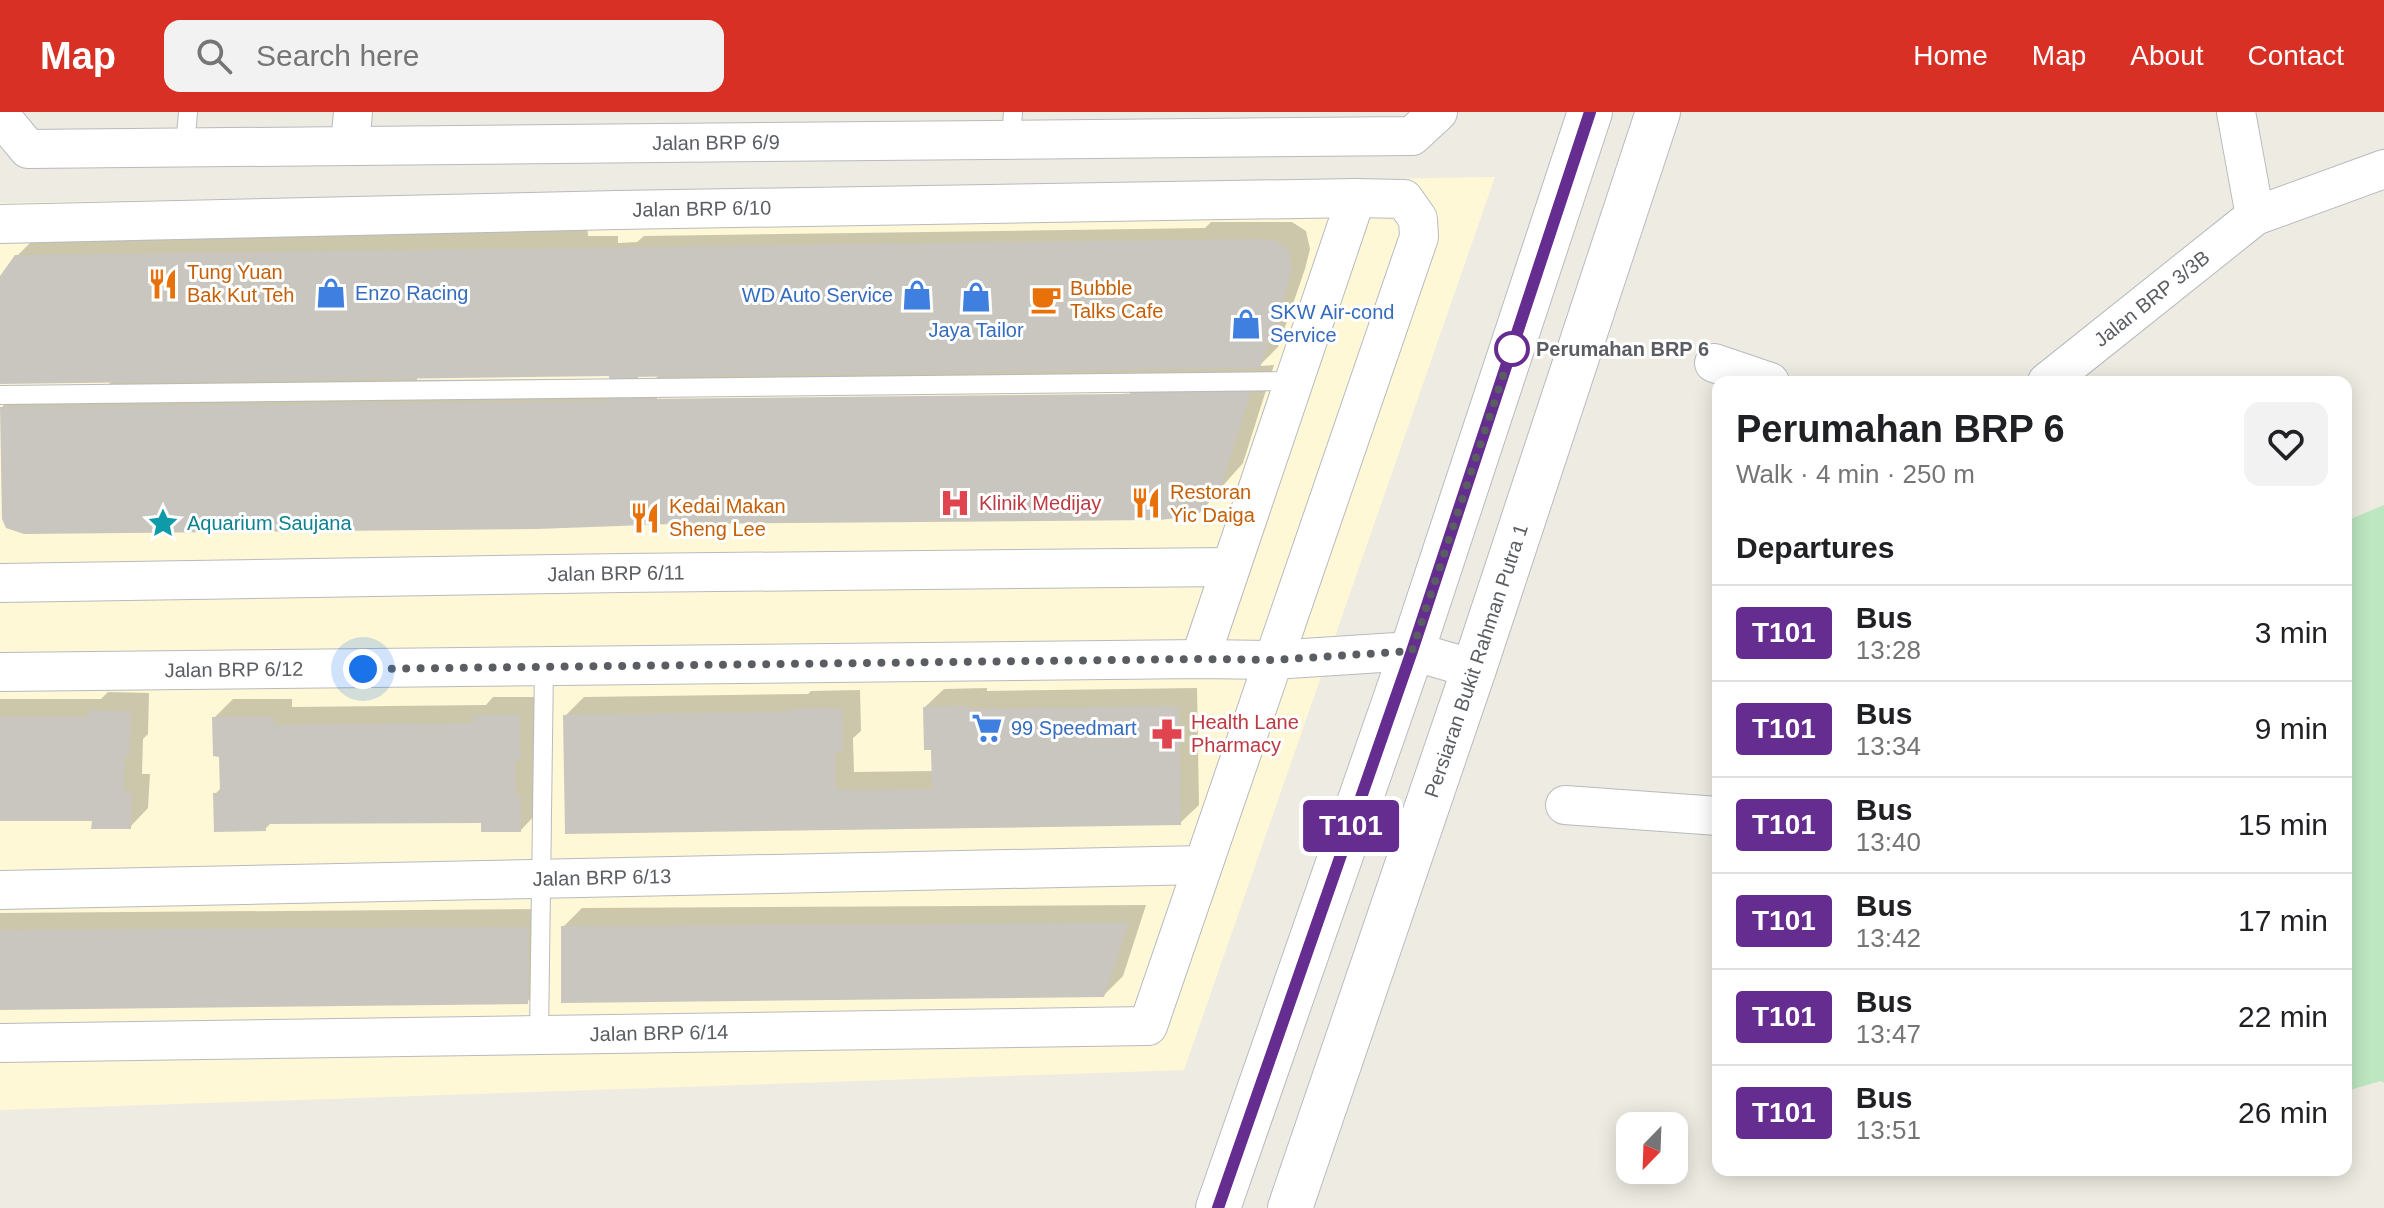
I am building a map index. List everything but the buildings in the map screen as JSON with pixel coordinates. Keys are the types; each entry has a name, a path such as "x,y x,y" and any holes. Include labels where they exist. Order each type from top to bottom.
{"main road":[{"path":"1218,1208 1412,651 1590,112"},
{"name":"Persiaran Bukit Rahman Putra 1","path":"1290,1208 1474,669 1658,112"}],"street":[{"name":"Jalan BRP 6/9","path":"0,115 28,149 186,130 1012,125 1412,136 1438,112"},
{"path":"2236,112 2255,216"},
{"name":"Jalan BRP 3/3B","path":"2055,376 2255,216 2384,169"},
{"path":"1200,659 1356,198"},
{"name":"Jalan BRP 6/10","path":"0,224 617,210 1404,199 1418,219 1419,237 1273,660"},
{"path":"1714,363 1752,376"},
{"name":"Jalan BRP 6/11","path":"0,583 1231,567"},
{"name":"Jalan BRP 6/12","path":"0,672 1273,660 1412,651 1474,669"},
{"path":"1203,865 1273,660"},
{"path":"1565,805 1712,816"},
{"name":"Jalan BRP 6/13","path":"0,890 1203,865"},
{"name":"Jalan BRP 6/14","path":"0,1043 1148,1026 1203,865"}],"lane":[{"path":"0,395 1294,381"},
{"path":"539,1035 544,667"}],"shaded area":[{"path":"1495,177 1184,1070 0,1110 0,203"}],"green space":[{"path":"2384,505 2384,1083 2381,1081 2352,1089 2352,518"}],"bus line":[{"name":"T101","path":"1218,1208 1412,651 1590,112"}],"place":[{"name":"Tung Yuan Bak Kut Teh","path":"163,284"},
{"name":"Enzo Racing","path":"331,293"},
{"name":"WD Auto Service","path":"917,295"},
{"name":"Jaya Tailor","path":"976,297"},
{"name":"Bubble Talks Cafe","path":"1046,299"},
{"name":"SKW Air-cond Service","path":"1246,324"},
{"name":"Perumahan BRP 6","path":"1512,349"},
{"name":"Klinik Medijay","path":"955,503"},
{"name":"Restoran Yic Daiga","path":"1146,503"},
{"name":"Kedai Makan Sheng Lee","path":"645,518"},
{"name":"Aquarium Saujana","path":"163,523"},
{"name":"99 Speedmart","path":"987,728"},
{"name":"Health Lane Pharmacy","path":"1167,734"}],"route":[{"path":"363,669 1273,660 1412,651 1512,349"}]}
